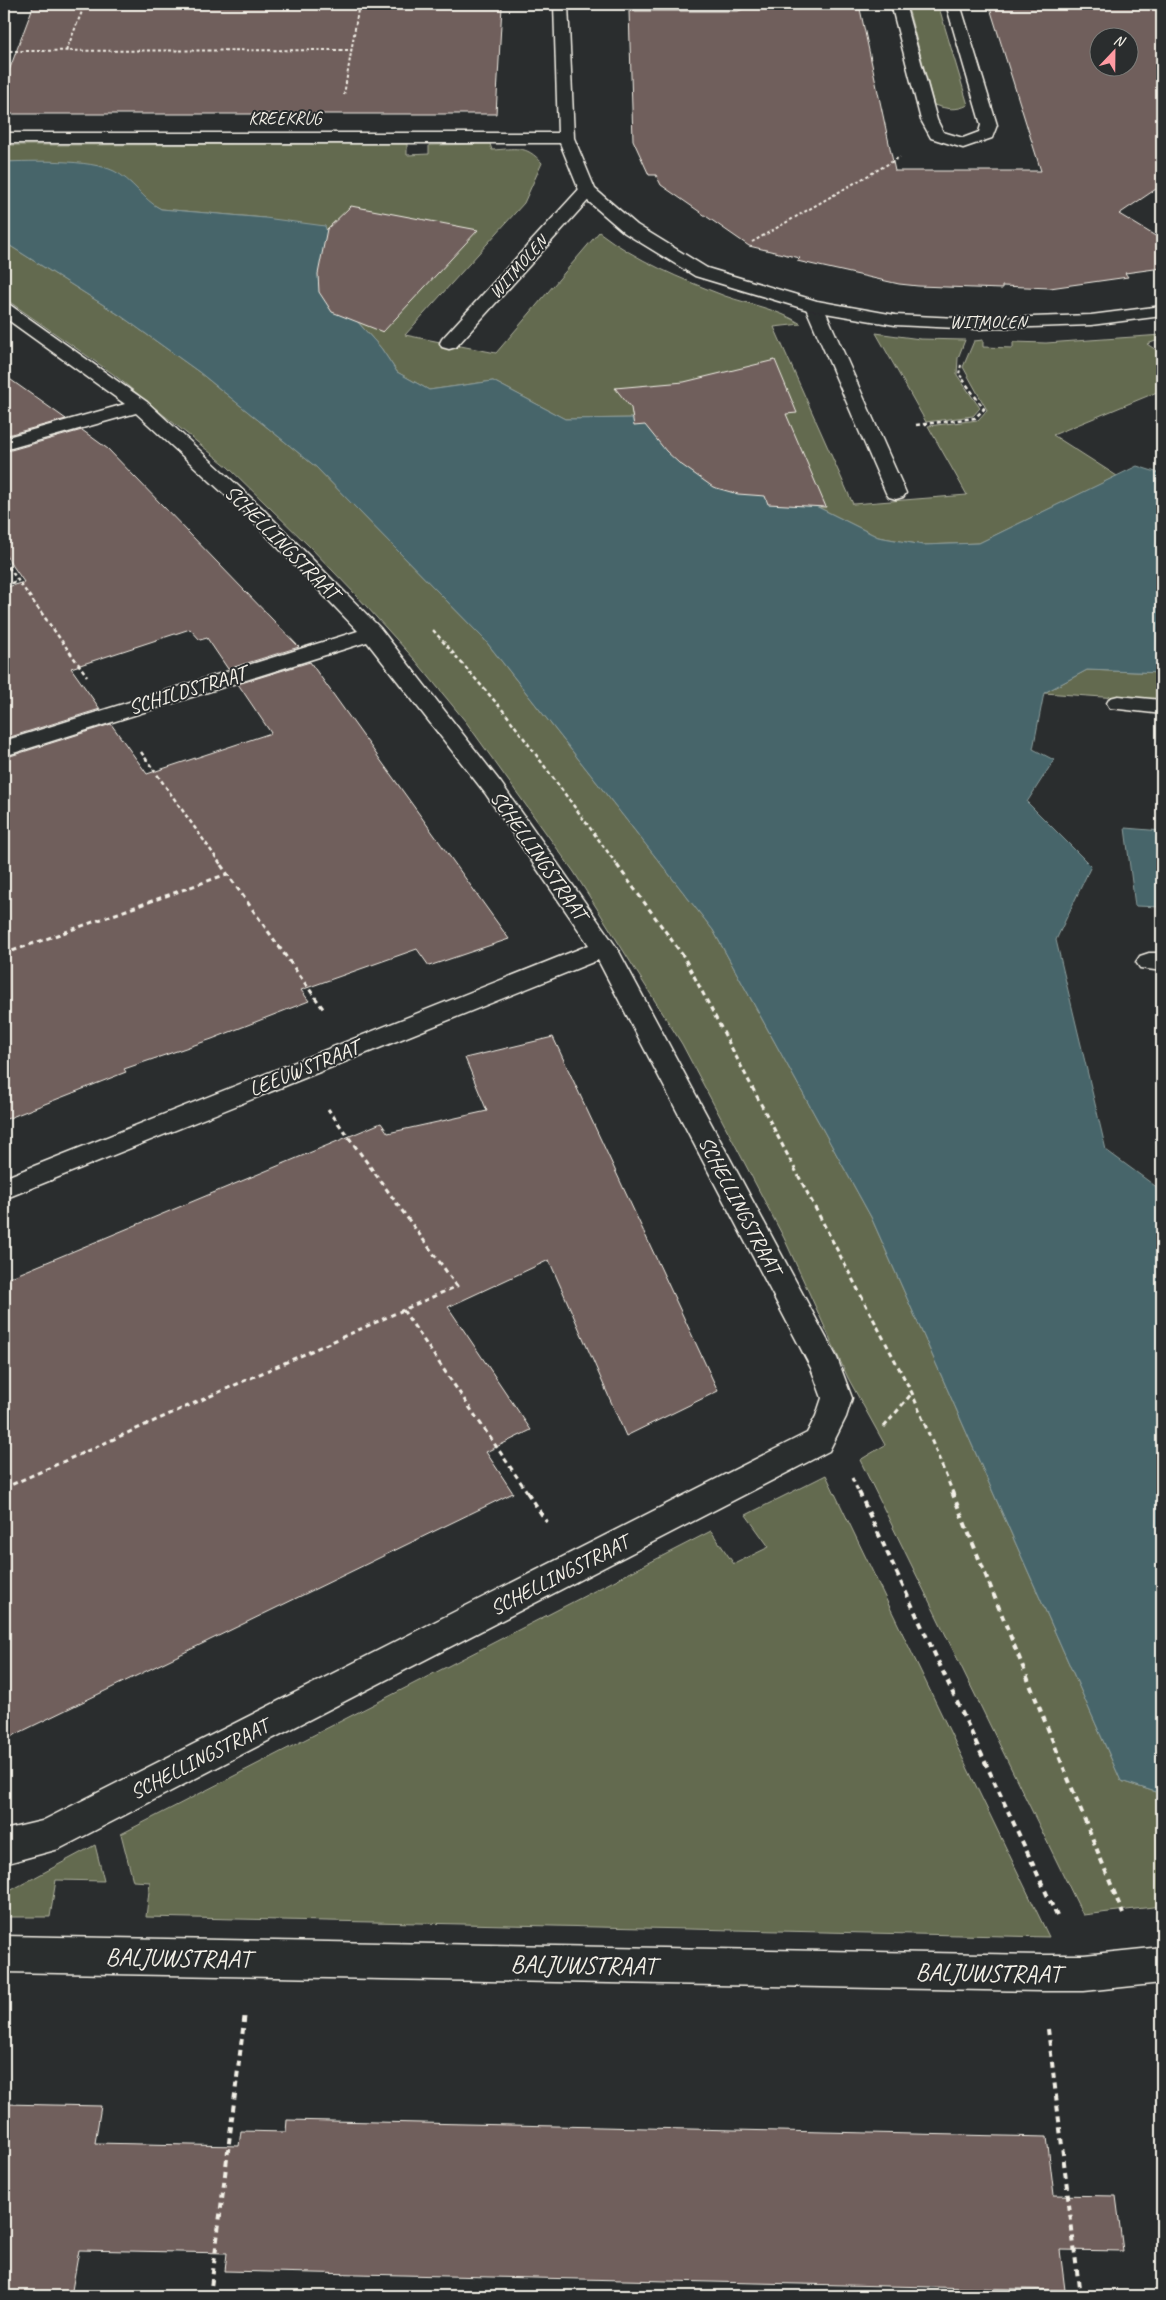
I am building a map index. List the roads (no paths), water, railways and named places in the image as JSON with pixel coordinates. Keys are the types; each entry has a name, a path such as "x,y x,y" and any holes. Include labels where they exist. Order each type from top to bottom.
{"street":[{"name":"WITMOLEN","path":"561,4 566,138 587,191 631,229 701,272 814,306 895,320 974,324 1091,320 1160,313"},
{"path":"898,4 929,120 938,135 963,143 986,135 990,125 953,4"},
{"name":"KREEKRUG","path":"4,138 566,138"},
{"name":"WITMOLEN","path":"449,344 587,191"},
{"path":"814,306 896,493"},
{"name":"SCHELLINGSTRAAT","path":"4,309 140,406 254,511 372,633 493,788 604,948 826,1367 837,1398 831,1417 818,1442 47,1836 4,1846"},
{"path":"4,444 140,406"},
{"name":"SCHILDSTRAAT","path":"4,749 113,713 372,633"},
{"path":"1118,703 1162,707"},
{"name":"LEEUWSTRAAT","path":"4,1189 604,948"},
{"name":"BALJUWSTRAAT","path":"4,1954 1041,1973 1084,1973 1154,1966"}],"water":[{"path":"4,162 60,162 103,167 121,175 149,201 161,209 265,218 325,226 329,238 328,289 381,348 397,372 429,390 493,381 565,419 639,418 878,537 923,545 979,543 1137,466 1162,474 1162,673 1087,670 1044,693 1033,749 1054,760 1027,802 1091,866 1056,940 1106,1150 1162,1191 1162,1794 1121,1781 871,1217 713,930 484,639 316,467 199,372 121,316 4,242"},
{"path":"1125,828 1162,831 1162,907 1135,906"}]}
